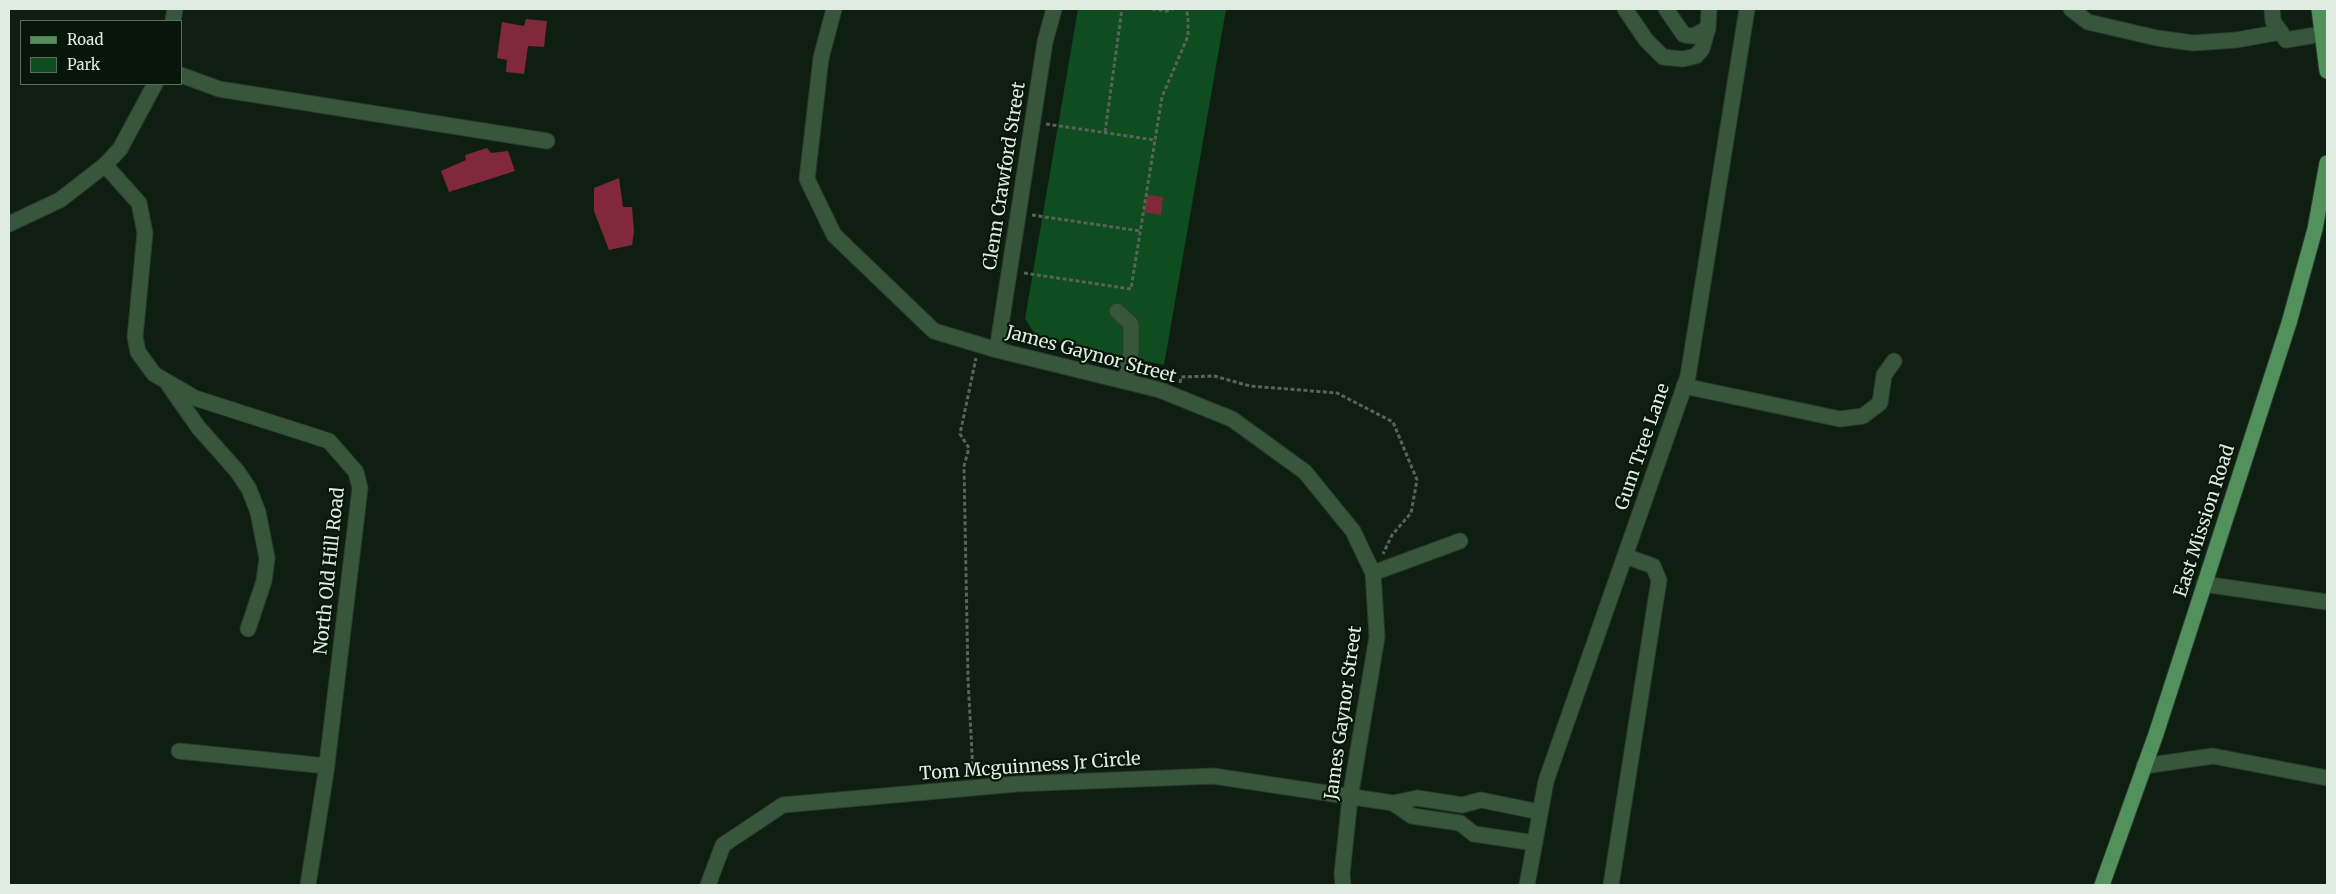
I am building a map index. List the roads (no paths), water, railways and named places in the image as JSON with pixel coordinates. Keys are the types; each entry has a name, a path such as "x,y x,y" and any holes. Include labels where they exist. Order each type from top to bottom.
{"main road":[{"path":"2318,9 2327,72"},
{"name":"East Mission Road","path":"2102,885 2144,766 2289,323 2315,229 2327,164"}],"street":[{"name":"James Gaynor Street","path":"834,9 821,58 807,179 834,236 934,331 997,350 1125,380 1176,396 1232,419 1305,472 1352,531 1373,574 1377,637 1350,798 1342,874 1343,885"},
{"name":"Clenn Crawford Street","path":"997,350 1045,42 1054,9"},
{"path":"1625,9 1646,40 1663,56 1683,59 1696,56 1702,50 1708,28 1709,9"},
{"path":"1666,9 1684,35 1694,36 1708,28"},
{"name":"Gum Tree Lane","path":"1527,885 1546,781 1684,386 1747,9"},
{"path":"2071,9 2088,22 2157,38 2193,43 2236,40 2281,32"},
{"path":"2272,9 2273,20 2286,40 2322,34"},
{"path":"182,75 219,89 547,142"},
{"path":"9,224 60,200 105,165 120,149 154,85"},
{"name":"North Old Hill Road","path":"105,165 139,203 145,234 135,336 138,352 154,374 195,398 329,441 356,472 360,488 326,769 308,885"},
{"path":"1117,311 1130,324 1131,352 1125,380"},
{"path":"1684,386 1840,419 1864,416 1880,403 1884,375 1894,361"},
{"path":"166,381 198,427 237,470 249,489 258,512 268,558 264,581 248,629"},
{"path":"1373,574 1460,541"},
{"path":"1611,885 1659,580 1653,566 1625,556"},
{"path":"2204,584 2327,602"},
{"path":"179,751 326,769"},
{"path":"2144,766 2213,756 2327,778"},
{"name":"Tom Mcguinness Jr Circle","path":"708,885 723,845 783,805 1016,784 1213,776 1393,803 1417,798 1462,805 1481,800 1540,812"},
{"name":"Tom Mcguinness Jr Circle","path":"1393,803 1412,816 1460,823 1474,834 1535,843"},
{"path":"1460,823 1462,805"}]}
